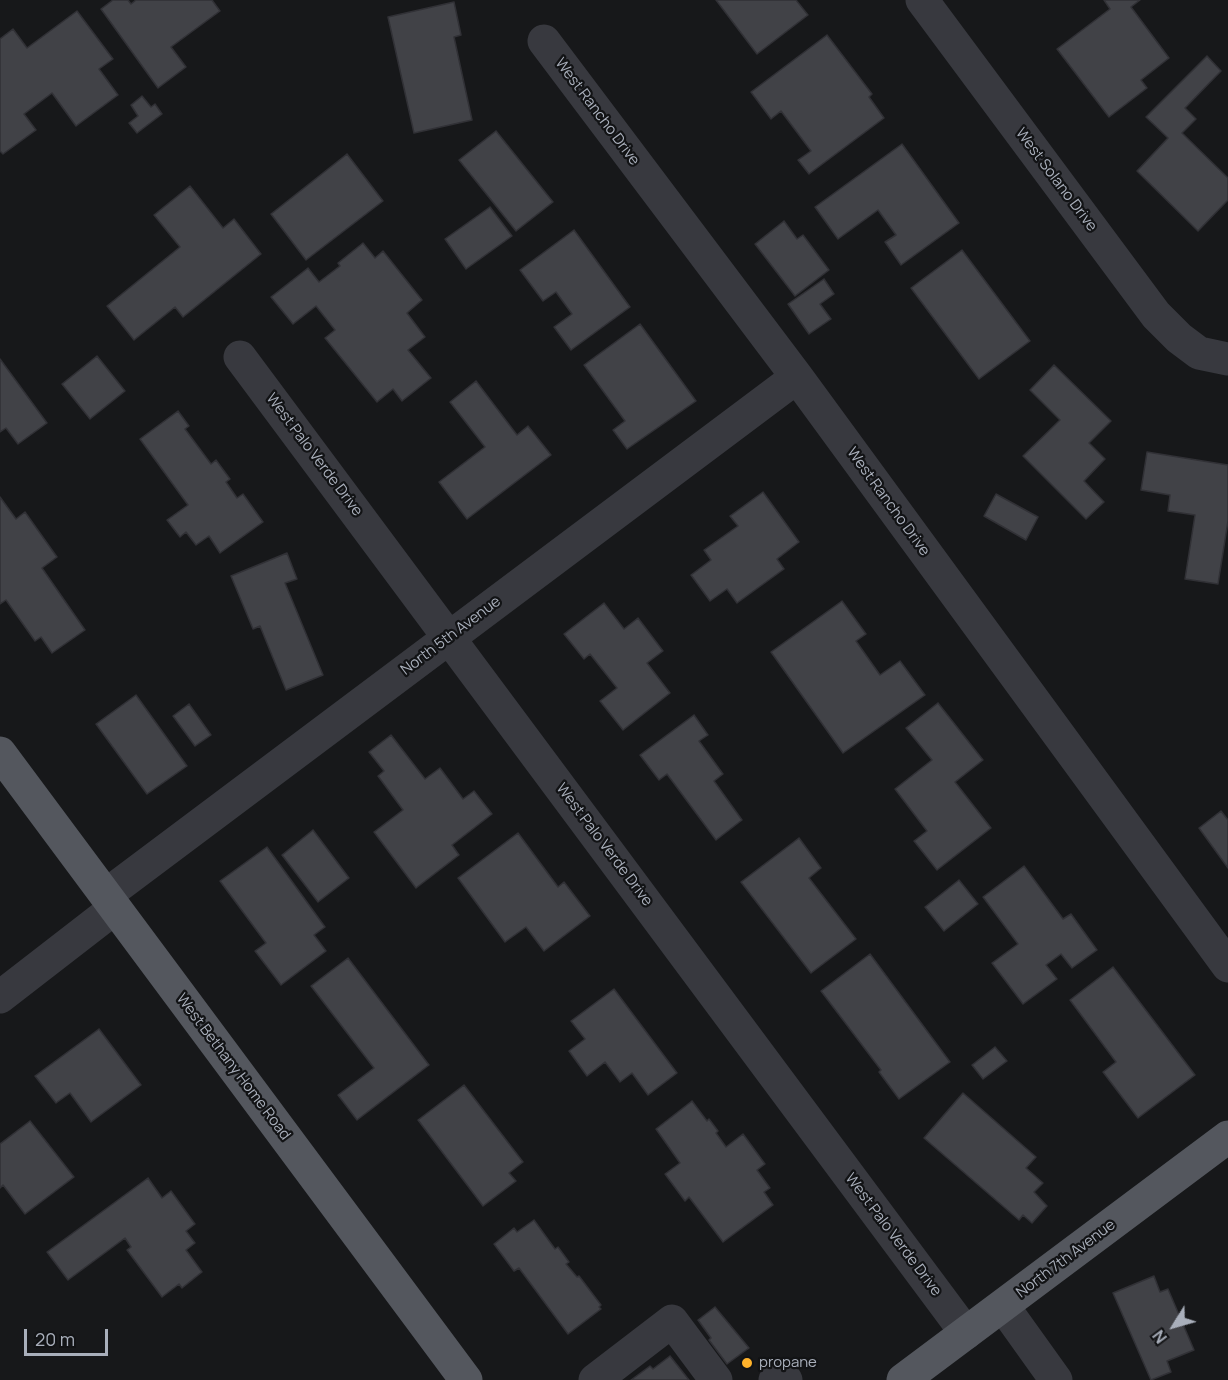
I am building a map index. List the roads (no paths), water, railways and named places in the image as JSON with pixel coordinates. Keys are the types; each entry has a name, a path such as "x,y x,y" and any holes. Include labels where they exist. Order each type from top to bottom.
{"main road":[{"name":"West Bethany Home Road","path":"0,753 466,1380"},
{"name":"North 7th Avenue","path":"903,1380 1228,1137"}],"street":[{"name":"West Solano Drive","path":"922,0 1156,315 1179,338 1213,356"},
{"name":"West Rancho Drive","path":"544,40 797,377 1228,966"},
{"name":"West Palo Verde Drive","path":"240,357 966,1333"},
{"name":"North 5th Avenue","path":"0,997 110,902 450,637 797,377"},
{"path":"1003,1306 1056,1380"},
{"path":"595,1380 672,1321 716,1380"},
{"path":"774,1380 782,1374 786,1380"}],"place":[{"name":"propane","path":"747,1363"}]}
